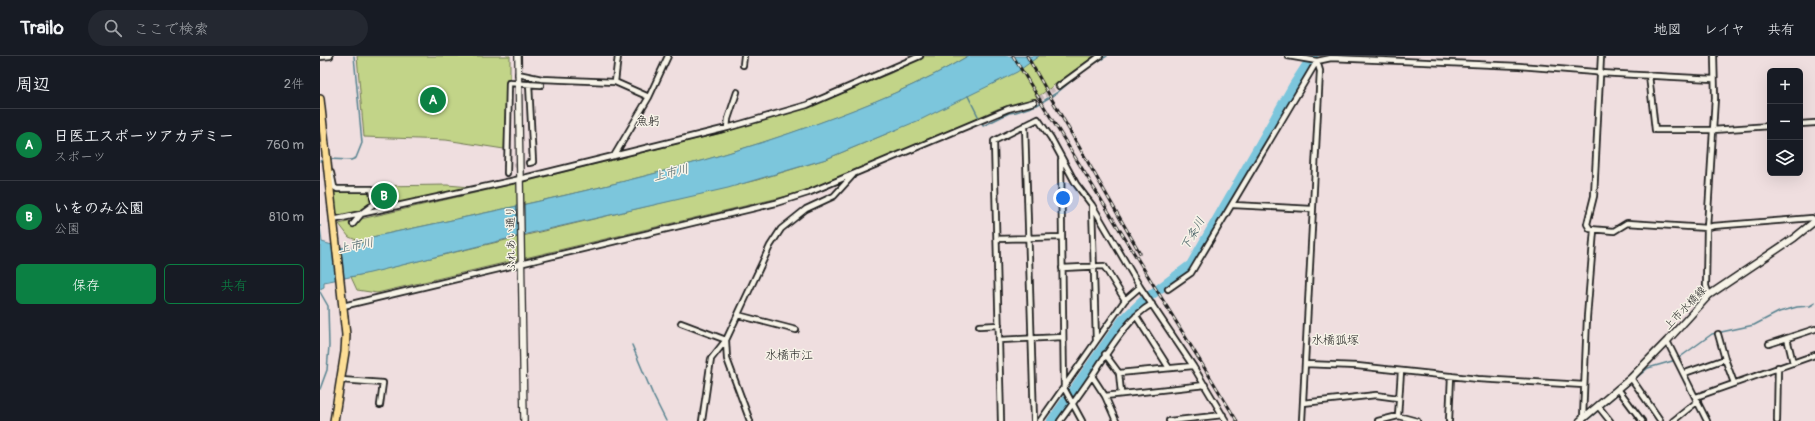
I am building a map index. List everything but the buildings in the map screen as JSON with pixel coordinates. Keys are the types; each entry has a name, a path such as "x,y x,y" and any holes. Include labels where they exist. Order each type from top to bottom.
{"main road":[{"path":"320,99 343,302 345,352 335,421"},
{"name":"上市水橋線","path":"1581,419 1631,378 1709,295 1794,238 1815,220"}],"street":[{"path":"320,57 330,56"},
{"name":"ふれあい通り","path":"518,56 524,421"},
{"path":"615,82 618,56"},
{"path":"614,156 649,97 668,56"},
{"path":"743,65 744,56"},
{"path":"333,220 520,182 614,156 727,128 807,105 920,56"},
{"path":"1059,86 1100,56"},
{"path":"1288,56 1317,61 1331,58 1519,66 1595,72 1600,74 1713,79"},
{"path":"1601,56 1594,196 1587,224 1590,229 1614,231 1627,224 1707,228 1713,226 1812,218 1815,220"},
{"path":"1709,295 1706,286 1707,228 1715,98 1713,79 1714,56"},
{"path":"1168,289 1191,273 1233,205 1280,122 1317,61"},
{"path":"1302,421 1320,71 1317,61"},
{"path":"518,74 542,79 615,82 649,97"},
{"path":"1649,76 1655,130 1713,130 1767,126"},
{"path":"508,173 510,165 509,83 541,85"},
{"path":"529,84 533,162 529,163"},
{"path":"727,128 728,119 737,92"},
{"path":"343,302 776,203 808,193 1008,109 1034,102"},
{"path":"1001,421 994,141 1038,119 1051,138 1076,184 1092,205 1141,289 1193,366 1226,421"},
{"path":"1803,124 1815,123"},
{"path":"1025,125 1034,421"},
{"path":"1062,158 1061,237 1064,390 1082,421"},
{"path":"327,166 330,168 334,187 372,189 374,204 360,215 353,224"},
{"path":"702,421 704,395 711,358 726,340 770,246 781,229 806,209 834,196 854,174"},
{"path":"1092,205 1096,341"},
{"path":"1233,205 1312,208"},
{"path":"1581,419 1594,230"},
{"path":"997,239 1061,237"},
{"path":"1062,268 1104,266 1125,300"},
{"path":"1040,421 1064,390 1125,300 1141,289"},
{"path":"1060,421 1071,403 1092,376 1105,354 1141,310 1151,302"},
{"path":"738,315 796,330"},
{"path":"1136,316 1169,368"},
{"path":"681,323 726,340"},
{"path":"979,326 999,325"},
{"path":"1769,344 1815,329"},
{"path":"1718,334 1734,383"},
{"path":"999,340 1063,337"},
{"path":"1788,338 1793,363"},
{"path":"726,340 727,359 750,421"},
{"path":"1667,341 1685,373 1707,421"},
{"path":"1105,354 1119,373 1121,393"},
{"path":"1673,421 1697,399 1734,383 1815,355"},
{"path":"1685,373 1725,359"},
{"path":"1305,364 1358,366 1478,379 1584,385"},
{"path":"1119,373 1193,366"},
{"path":"1777,421 1778,367"},
{"path":"1398,416 1401,371"},
{"path":"1092,376 1105,396 1116,421"},
{"path":"1449,421 1451,376"},
{"path":"1631,378 1660,420"},
{"path":"342,380 383,383 380,404"},
{"path":"1105,396 1121,393 1205,385"},
{"path":"1618,389 1642,421"},
{"path":"1303,403 1376,395 1398,398"},
{"path":"1598,406 1610,421"},
{"path":"1169,421 1223,415"},
{"path":"1378,421 1398,416 1417,421"}],"green space":[{"path":"357,56 510,56 510,79 507,79 504,149 446,140 364,137"},
{"path":"925,56 968,56 913,85 836,117 763,142 652,174 540,201 372,237 364,243 349,237 339,224 532,180 721,133 818,103 891,73"},
{"path":"1039,56 1094,56 1035,99 997,109 913,148 815,187 787,196 377,293 357,290 351,277 757,180 826,159 886,134"},
{"path":"447,185 471,187 343,217 335,214 332,190 369,190 378,186"}],"water":[{"name":"上市川","path":"968,56 1039,56 1017,72 922,119 826,159 728,188 531,233 370,273 324,282 324,287 320,289 320,225 322,242 348,248 359,245 372,237 540,201 652,174 762,142 836,117 913,85"}],"waterway":[{"path":"328,159 351,160 356,158 362,143 354,56"},
{"path":"1093,64 1107,56"},
{"name":"下条川","path":"1052,421 1123,320 1143,301 1191,265 1294,85 1313,56"},
{"path":"968,96 983,126 1009,113 1037,105 1058,92 1088,67"},
{"path":"320,161 325,160"},
{"path":"320,292 328,306 329,346 327,370 320,389"},
{"path":"1635,379 1648,368 1676,360 1712,334 1754,325 1779,312 1797,307 1810,306 1815,303"},
{"path":"632,345 653,395 666,421"},
{"path":"1586,421 1632,382"}],"tunnel":[{"path":"1034,102 1059,86"},
{"path":"513,165 529,163"}],"railway":[{"path":"1013,56 1237,421"},
{"path":"1027,56 1140,253"}],"place":[{"name":"日医工スポーツアカデミー","path":"433,100"},
{"name":"いをのみ公園","path":"384,196"}],"district":[{"name":"魚躬","path":"648,121"},
{"name":"水橋狐塚","path":"1335,340"},
{"name":"水橋市江","path":"789,355"}]}
